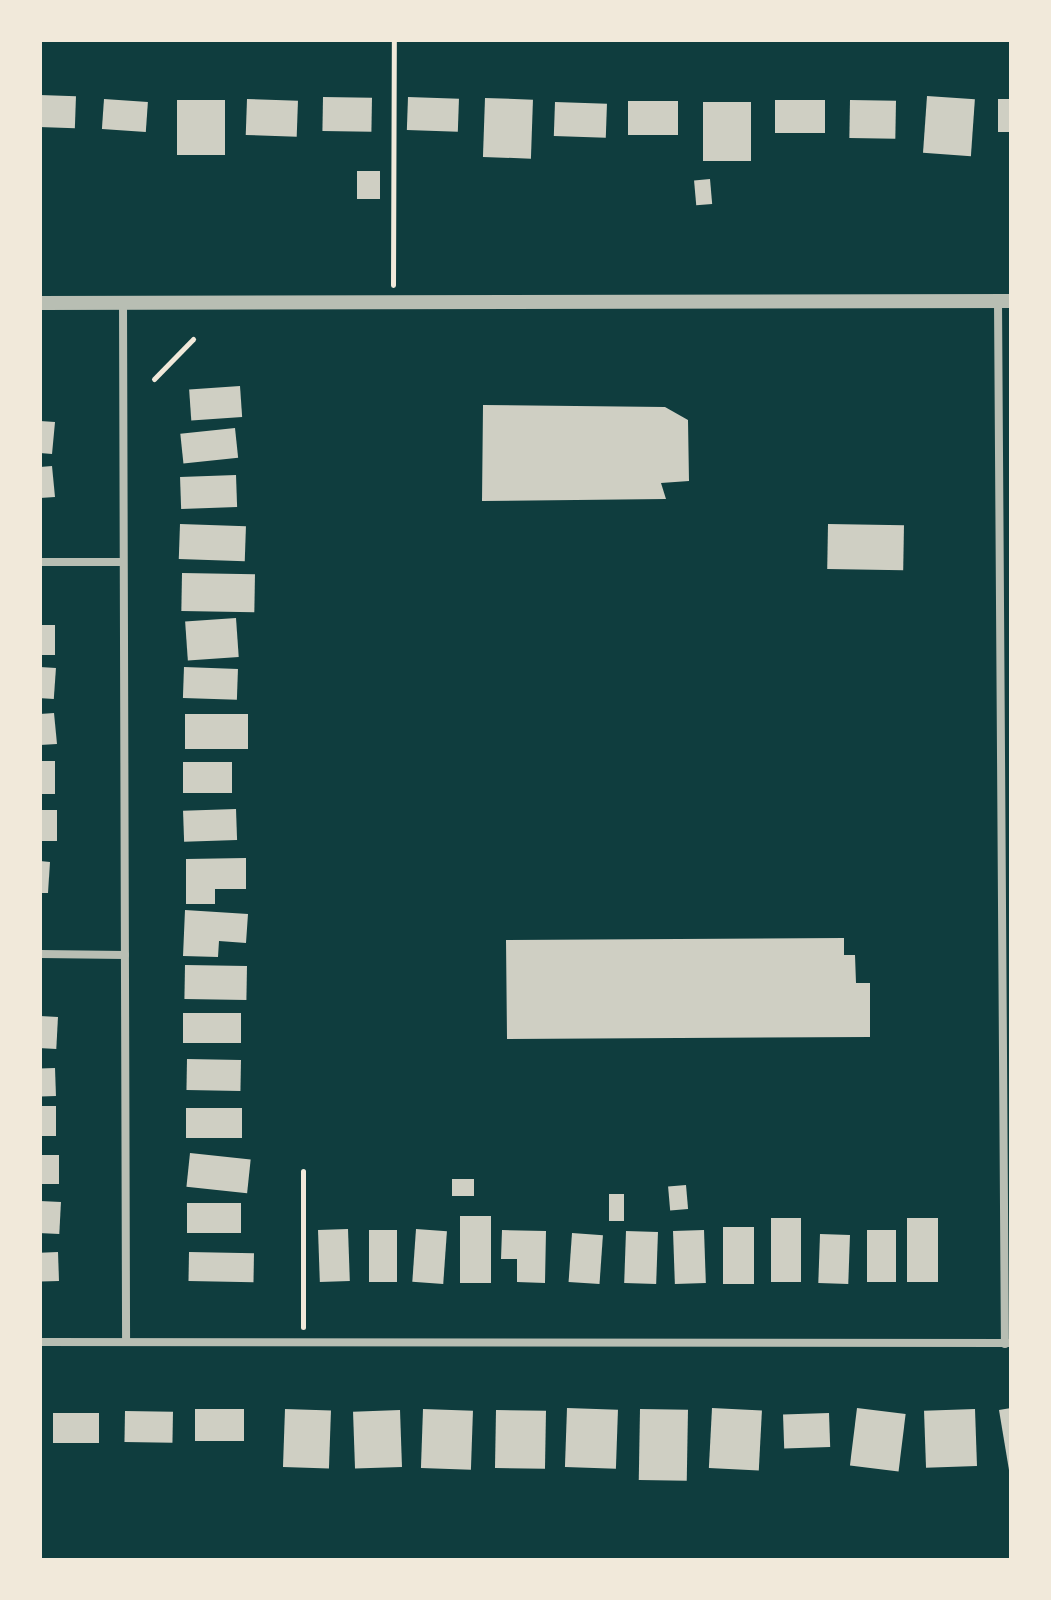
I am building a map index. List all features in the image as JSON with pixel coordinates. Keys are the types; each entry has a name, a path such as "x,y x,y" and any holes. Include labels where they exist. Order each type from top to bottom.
{"street":[{"path":"40,303 392,306 1004,301 1000,555 1008,1343 40,1342"},
{"path":"123,303 126,1342"},
{"path":"1000,555 1011,555"},
{"path":"40,562 123,562"},
{"path":"40,954 125,955"}],"path":[{"path":"392,306 394,40"},
{"path":"154,379 193,339"},
{"path":"303,1171 303,1344"},
{"path":"676,1560 704,1560"}],"building":[{"path":"40,95 76,96 75,128 40,127"},
{"path":"927,96 975,99 971,156 923,153"},
{"path":"323,97 372,98 371,132 322,131"},
{"path":"408,97 459,99 458,132 407,130"},
{"path":"485,98 533,100 531,159 483,157"},
{"path":"104,99 148,102 146,132 102,129"},
{"path":"247,99 298,101 297,137 246,135"},
{"path":"998,99 1011,99 1011,132 998,132"},
{"path":"177,100 225,100 225,155 177,155"},
{"path":"775,100 825,100 825,133 775,133"},
{"path":"850,100 896,101 895,139 849,138"},
{"path":"628,101 678,101 678,135 628,135"},
{"path":"555,102 607,104 606,138 554,136"},
{"path":"703,102 751,102 751,161 703,161"},
{"path":"357,171 380,171 380,199 357,199"},
{"path":"710,179 712,204 696,205 694,180"},
{"path":"240,386 242,417 191,420 189,390"},
{"path":"483,405 665,407 688,420 689,481 661,483 666,499 482,501"},
{"path":"40,421 55,422 52,454 40,453"},
{"path":"235,428 238,458 183,464 180,434"},
{"path":"52,466 55,497 40,498 40,467"},
{"path":"236,475 237,507 181,509 180,477"},
{"path":"180,524 246,526 245,561 179,559"},
{"path":"828,524 904,525 903,570 827,569"},
{"path":"182,573 255,574 254,612 181,611"},
{"path":"236,618 239,657 188,660 185,622"},
{"path":"40,625 55,625 55,655 40,655"},
{"path":"40,667 56,668 54,699 40,698"},
{"path":"184,667 238,669 237,700 183,698"},
{"path":"54,713 57,744 40,745 40,714"},
{"path":"185,714 248,714 248,749 185,749"},
{"path":"40,761 55,761 55,794 40,794"},
{"path":"183,762 232,762 232,793 183,793"},
{"path":"236,809 237,840 184,842 183,811"},
{"path":"40,810 57,810 57,841 40,841"},
{"path":"246,858 246,889 215,889 215,904 186,904 186,859"},
{"path":"40,861 50,862 48,893 40,893"},
{"path":"185,910 248,914 246,943 219,941 218,957 183,956"},
{"path":"844,938 844,955 855,955 856,983 870,983 870,1037 507,1039 506,940"},
{"path":"185,965 247,966 246,1000 184,999"},
{"path":"183,1013 241,1013 241,1043 183,1043"},
{"path":"40,1016 58,1017 56,1049 40,1048"},
{"path":"187,1059 241,1060 240,1091 186,1090"},
{"path":"55,1068 56,1096 41,1097 40,1069"},
{"path":"40,1106 56,1106 56,1136 40,1136"},
{"path":"186,1108 242,1108 242,1138 186,1138"},
{"path":"190,1153 251,1159 247,1193 186,1187"},
{"path":"40,1155 59,1155 59,1184 40,1184"},
{"path":"452,1179 474,1179 474,1196 452,1196"},
{"path":"686,1185 688,1209 670,1210 668,1187"},
{"path":"609,1194 624,1194 624,1221 609,1221"},
{"path":"40,1201 61,1202 59,1234 40,1233"},
{"path":"187,1203 241,1203 241,1233 187,1233"},
{"path":"460,1216 491,1216 491,1283 460,1283"},
{"path":"771,1218 801,1218 801,1282 771,1282"},
{"path":"907,1218 938,1218 938,1282 907,1282"},
{"path":"723,1227 754,1227 754,1284 723,1284"},
{"path":"348,1229 350,1281 320,1282 318,1230"},
{"path":"416,1229 447,1231 443,1284 412,1282"},
{"path":"369,1230 397,1230 397,1282 369,1282"},
{"path":"502,1230 546,1231 545,1283 517,1282 517,1259 501,1259"},
{"path":"704,1230 706,1283 675,1284 673,1231"},
{"path":"867,1230 896,1230 896,1282 867,1282"},
{"path":"626,1231 658,1232 656,1284 624,1283"},
{"path":"572,1233 603,1235 600,1284 569,1282"},
{"path":"820,1234 850,1235 848,1284 818,1283"},
{"path":"58,1252 59,1281 41,1282 40,1253"},
{"path":"189,1252 254,1253 253,1282 188,1281"},
{"path":"567,1408 618,1410 616,1469 565,1467"},
{"path":"712,1408 762,1411 759,1471 709,1468"},
{"path":"857,1408 906,1414 899,1472 850,1466"},
{"path":"1011,1408 1011,1470 1009,1470 999,1410"},
{"path":"195,1409 244,1409 244,1441 195,1441"},
{"path":"285,1409 331,1411 329,1469 283,1467"},
{"path":"423,1409 473,1411 471,1470 421,1468"},
{"path":"640,1409 688,1410 687,1481 639,1480"},
{"path":"975,1409 977,1466 926,1468 924,1411"},
{"path":"400,1410 402,1467 355,1469 353,1412"},
{"path":"496,1410 546,1411 545,1469 495,1468"},
{"path":"125,1411 173,1412 172,1443 124,1442"},
{"path":"53,1413 99,1413 99,1443 53,1443"},
{"path":"829,1413 830,1447 784,1449 783,1415"}]}
